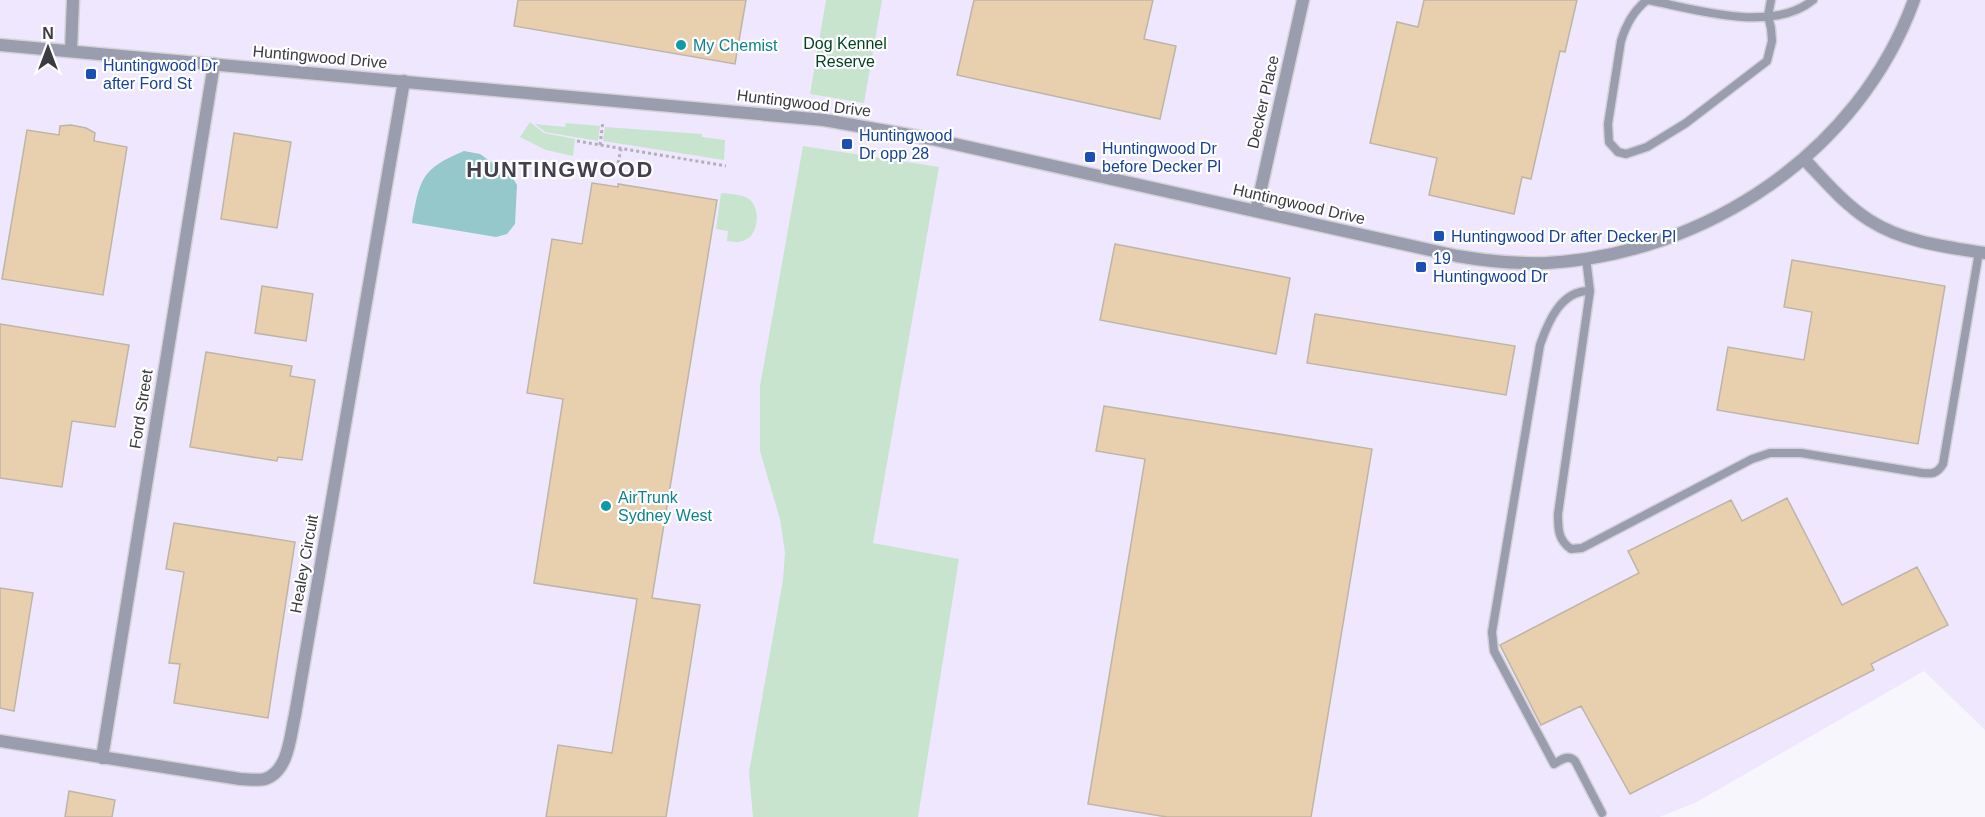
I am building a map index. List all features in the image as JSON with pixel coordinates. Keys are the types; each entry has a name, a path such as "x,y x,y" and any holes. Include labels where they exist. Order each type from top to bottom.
{"street":[{"path":"71,51 73,0"},
{"name":"Decker Place","path":"1256,211 1303,0"},
{"name":"Huntingwood Drive","path":"0,45 824,120 932,139 1446,254 1486,261 1546,263 1635,249 1700,226 1764,189 1804,159 1832,131 1863,94 1895,42 1914,0"},
{"name":"Ford Street","path":"102,758 214,64"},
{"name":"Healey Circuit","path":"0,741 240,779 263,780 275,773 284,761 295,715 404,81"},
{"path":"1804,159 1842,198 1869,220 1906,237 1947,248 1982,253"}],"lane":[{"path":"1771,0 1768,16 1772,41 1767,61 1686,123 1647,147 1626,154 1618,152 1610,141 1608,124 1621,41 1624,30 1636,9 1647,0 1751,19 1768,16 1789,12 1813,0"},
{"path":"1586,258 1590,291 1558,514 1558,531 1563,543 1571,549 1582,548 1752,459 1770,453 1801,453 1922,473 1933,474 1939,471 1943,464 1982,253"},
{"path":"1590,291 1582,291 1565,299 1547,325 1540,345 1492,632 1494,651 1554,764 1566,758 1572,758 1575,761 1602,813"}],"path":[{"path":"600,145 603,121"},
{"path":"577,141 726,166"},
{"path":"618,163 621,148"}],"shaded area":[{"path":"0,0 1985,0 1985,730 1924,671 1695,803 1659,817 0,817"}],"green space":[{"name":"Dog Kennel Reserve","path":"826,0 882,0 864,103 810,94"},
{"path":"530,122 544,133 575,139 573,156 546,150 520,137"},
{"path":"566,123 600,126 598,141 545,132 535,124 565,127"},
{"path":"605,127 702,134 702,137 725,140 724,160 603,141"},
{"path":"803,146 939,167 873,543 959,559 918,817 753,817 749,772 783,580 785,553 780,519 760,451 760,386"},
{"path":"721,193 743,196 753,203 757,214 756,227 750,237 745,240 727,241 728,231 716,229"}],"water":[{"path":"464,151 480,154 512,177 517,185 515,224 507,234 496,237 412,223 417,196 425,177 439,164"}],"building":[{"name":"My Chemist","path":"518,0 746,0 735,64 514,26"},
{"path":"974,0 1153,0 1144,39 1176,46 1160,119 957,75"},
{"path":"1424,0 1577,0 1565,52 1560,51 1531,179 1522,177 1514,214 1429,195 1437,158 1370,143 1397,22 1418,27"},
{"path":"71,125 86,128 95,133 94,141 127,147 103,295 2,279 27,130 59,135 60,126"},
{"path":"234,133 291,142 277,228 221,219"},
{"name":"AirTrunk Sydney West","path":"592,183 618,187 618,184 717,200 652,598 700,605 666,817 546,817 558,745 612,753 637,599 534,583 563,399 527,393 552,239 582,244"},
{"path":"1115,244 1290,278 1276,354 1100,320"},
{"path":"1792,260 1945,286 1918,444 1717,410 1728,347 1804,360 1812,312 1784,307"},
{"path":"262,286 313,294 306,341 255,333"},
{"path":"1315,314 1515,346 1506,395 1307,363"},
{"path":"0,324 129,345 115,427 72,421 62,487 0,478"},
{"path":"206,352 292,366 290,376 315,380 302,460 278,457 277,461 190,447"},
{"path":"1104,406 1372,449 1311,817 1167,817 1088,804 1145,459 1096,451"},
{"path":"1787,498 1842,605 1917,567 1948,625 1871,664 1874,670 1630,794 1581,706 1541,725 1500,645 1639,573 1628,551 1731,500 1742,521"},
{"path":"174,523 295,542 268,718 174,703 180,664 169,663 184,572 166,569"},
{"path":"0,588 33,593 14,711 0,708"},
{"path":"69,791 115,800 112,817 65,817"}],"place":[{"name":"My Chemist","path":"681,45"},
{"name":"Huntingwood Dr after Ford St","path":"91,74"},
{"name":"Huntingwood Dr opp 28","path":"847,144"},
{"name":"Huntingwood Dr before Decker Pl","path":"1090,157"},
{"name":"Huntingwood Dr after Decker Pl","path":"1439,236"},
{"name":"19 Huntingwood Dr","path":"1421,267"},
{"name":"AirTrunk Sydney West","path":"606,506"}],"district":[{"name":"HUNTINGWOOD","path":"560,169"}]}
